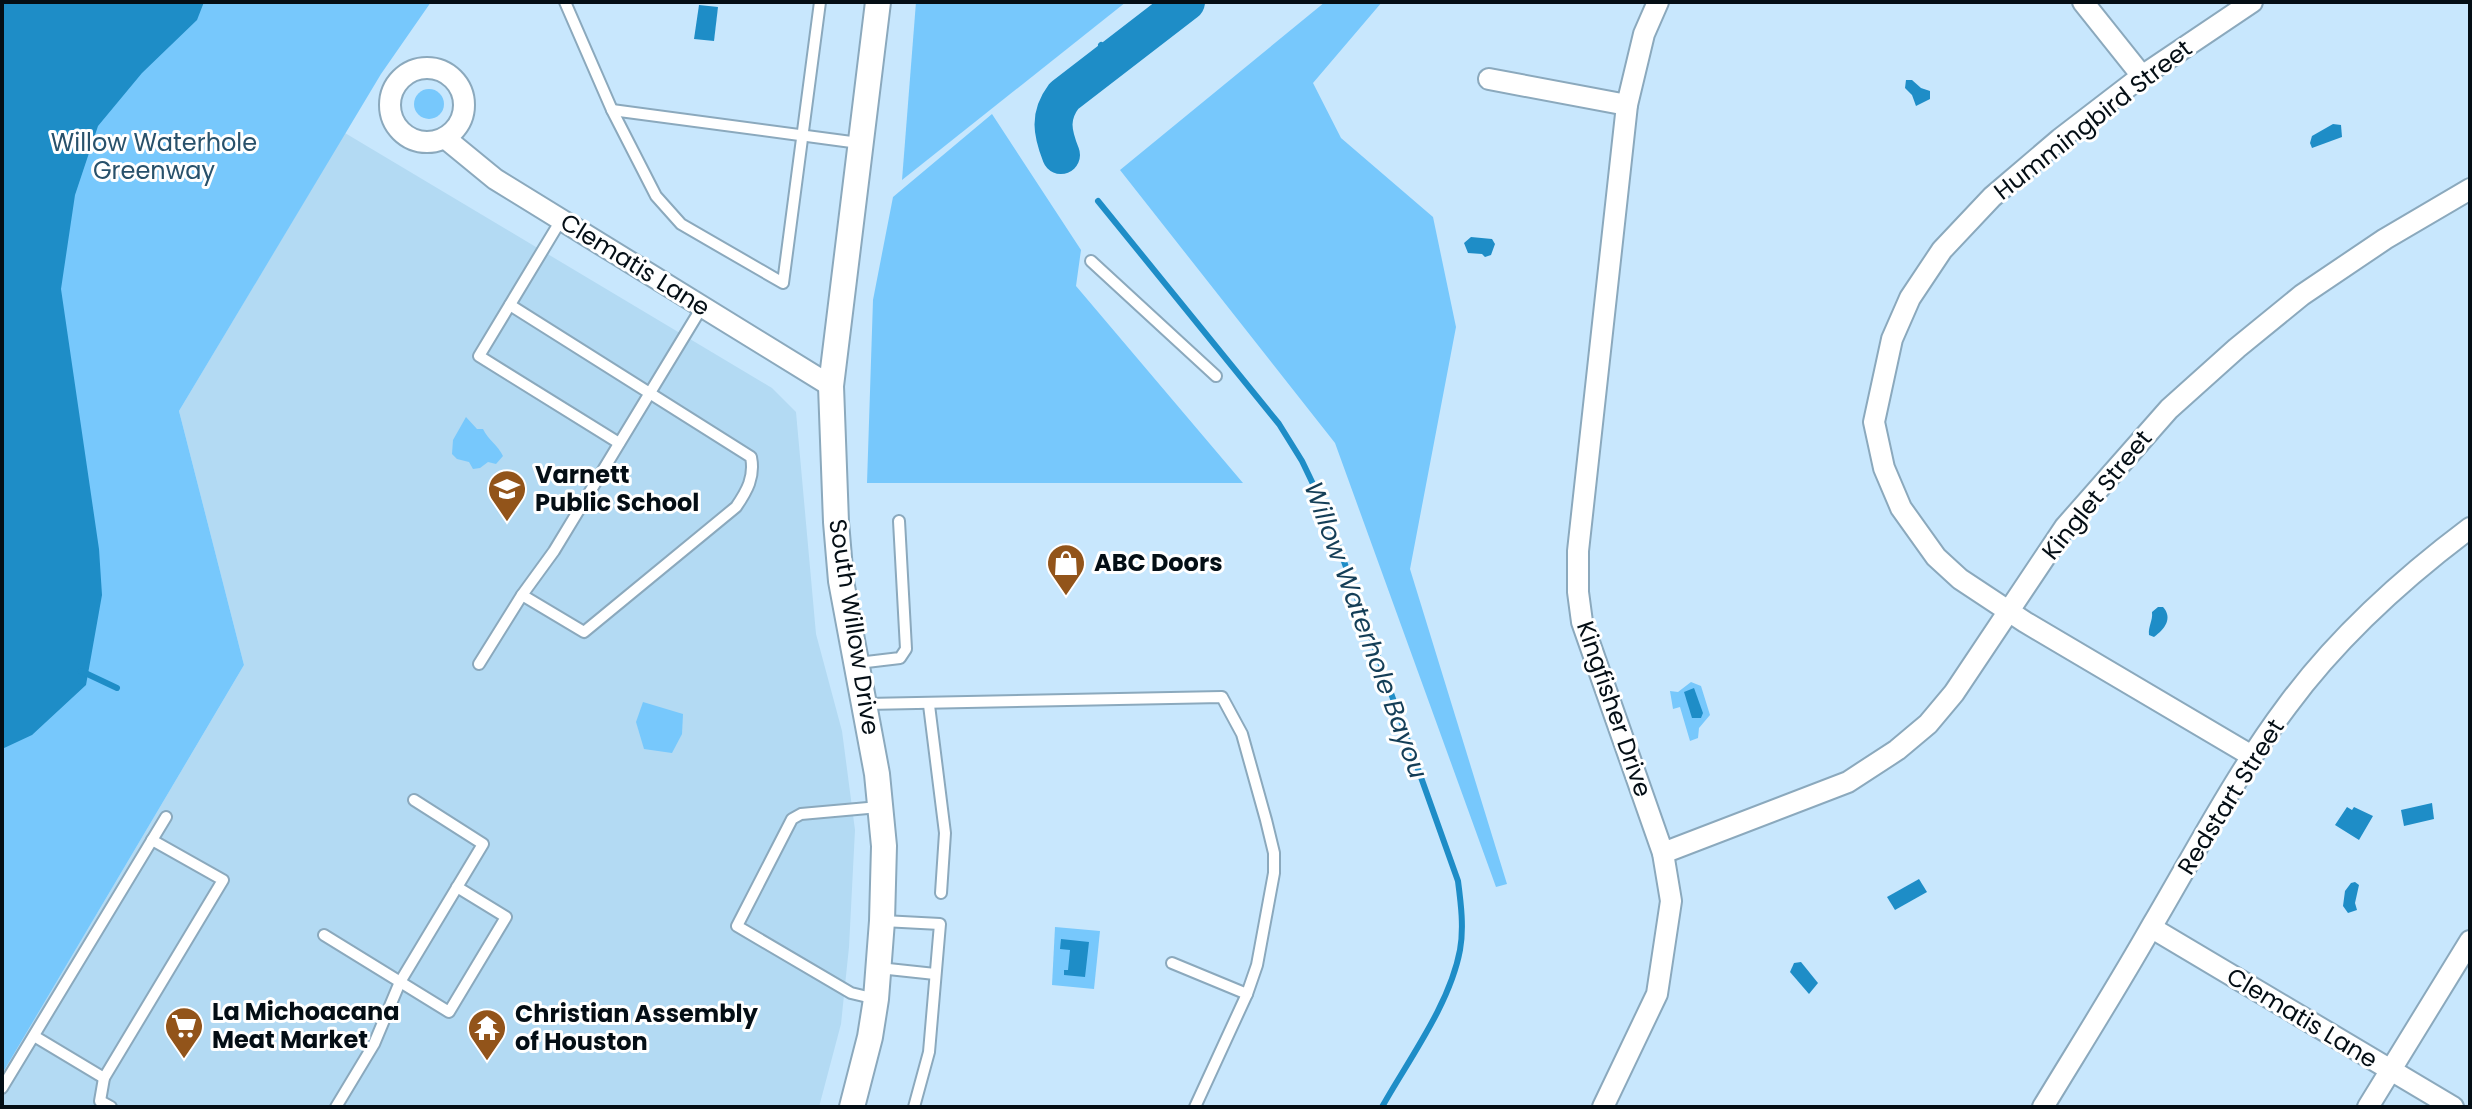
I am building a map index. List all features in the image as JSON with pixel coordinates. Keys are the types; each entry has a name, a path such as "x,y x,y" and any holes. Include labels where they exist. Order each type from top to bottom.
{"street":[{"name":"South Willow Drive","path":"852,1107 870,1037 879,968 882,921 881,807 841,581 831,386 878,2"},
{"name":"Kingfisher Drive","path":"1603,1107 1657,994 1671,901 1663,853 1582,622 1578,592 1578,551 1627,105 1644,34 1658,2"},
{"path":"2083,2 2142,76"},
{"name":"Hummingbird Street","path":"2010,611 1960,579 1936,557 1901,508 1884,468 1874,422 1877,395 1892,339 1910,298 1942,250 1992,197 2060,139 2142,76 2252,2"},
{"path":"1489,79 1627,105"},
{"name":"Clematis Lane","path":"445,138 495,179 831,386"},
{"name":"Kinglet Street","path":"1663,853 1848,782 1897,750 1931,721 2010,611 2065,527 2179,400 2305,293 2385,239 2470,189"},
{"name":"Redstart Street","path":"2043,1107 2252,756 2294,698 2378,604 2470,528"},
{"path":"2010,611 2252,756"},
{"name":"Clematis Lane","path":"2152,928 2453,1107"},
{"path":"2368,1107 2470,941"}],"lane":[{"path":"565,2 612,110 656,196 681,224 783,283 820,2"},
{"path":"612,110 859,143"},
{"path":"561,220 479,356 619,443"},
{"path":"1091,261 1216,376"},
{"path":"510,305 751,457 753,466 746,491 736,507 584,632 522,595"},
{"path":"479,664 554,551 702,307"},
{"path":"856,663 900,658 906,649 899,521"},
{"path":"864,704 1222,697 1242,734 1274,853 1274,873 1257,965 1247,994 1195,1107"},
{"path":"929,705 945,833 941,893"},
{"path":"336,1107 374,1044 400,982 483,844 414,800"},
{"path":"876,999 851,993 737,926 792,819 801,814 881,807"},
{"path":"2,1088 166,817"},
{"path":"111,1107 100,1101 104,1078 223,880 152,840"},
{"path":"324,935 449,1012 506,917 457,887"},
{"path":"882,921 940,924 929,1052 914,1107"},
{"path":"1172,963 1247,994"},
{"path":"879,968 935,974"},
{"path":"34,1036 104,1078"}],"shaded area":[{"path":"2,2 204,2 197,20 142,73 98,126 75,195 61,289 99,549 102,595 86,685 32,735 2,749"},
{"path":"699,5 718,7 714,41 694,39"},
{"path":"1906,80 1912,80 1930,91 1930,99 1916,106 1905,88"},
{"path":"2333,124 2341,125 2342,137 2312,148 2312,136"},
{"name":"Varnett Public School","path":"345,133 772,388 796,412 816,634 842,731 855,830 849,947 841,1024 819,1107 2,1107 2,1074 244,665 179,411"},
{"path":"1471,237 1492,239 1495,244 1491,255 1485,257 1468,253 1464,243"},
{"path":"2158,607 2166,611 2167,619 2154,637 2149,635 2149,629 2152,612"},
{"path":"1694,688 1703,713 1701,718 1692,718 1684,692"},
{"path":"2432,803 2434,819 2404,826 2401,810"},
{"path":"2347,807 2373,816 2359,840 2335,825"},
{"path":"1919,879 1927,892 1895,910 1887,897"},
{"path":"2355,882 2359,885 2355,903 2357,910 2348,913 2343,906 2345,891"},
{"path":"1061,939 1089,942 1085,977 1064,975 1064,970 1068,970 1070,950 1060,949"},
{"path":"1801,962 1818,983 1809,994 1790,972 1794,963"}],"green space":[{"name":"Willow Waterhole Greenway","path":"2,2 431,2 381,74 179,411 244,665 2,1074"},
{"path":"916,2 1126,2 902,180"},
{"path":"1325,2 1382,2 1313,83 1341,138 1433,217 1456,327 1410,569 1507,884 1496,887 1335,443 1120,170"},
{"path":"429,89 440,93 444,104 440,115 429,119 418,115 414,104 418,93"},
{"path":"992,114 1081,250 1076,286 1243,483 867,483 873,300 893,197"},
{"path":"466,417 477,429 483,429 501,452 503,456 496,464 488,462 473,469 469,462 452,454 453,440"},
{"path":"1691,682 1701,686 1710,715 1699,728 1698,738 1690,741 1680,707 1673,709 1670,691 1678,692"},
{"path":"643,702 683,714 682,734 672,753 644,749 636,722"},
{"path":"1055,927 1100,931 1094,989 1052,985"}],"waterway":[{"name":"Willow Waterhole Bayou","path":"1061,155 1054,117 1064,96 1186,2"},
{"path":"1101,45 1112,59"},
{"name":"Willow Waterhole Bayou","path":"1098,201 1279,424 1302,461 1326,511 1458,881 1462,933 1455,970 1438,1011 1382,1107"},
{"path":"81,671 117,688"}],"place":[{"name":"Varnett Public School","path":"507,523"},
{"name":"ABC Doors","path":"1066,597"},
{"name":"La Michoacana Meat Market","path":"184,1060"},
{"name":"Christian Assembly of Houston","path":"487,1062"}]}
